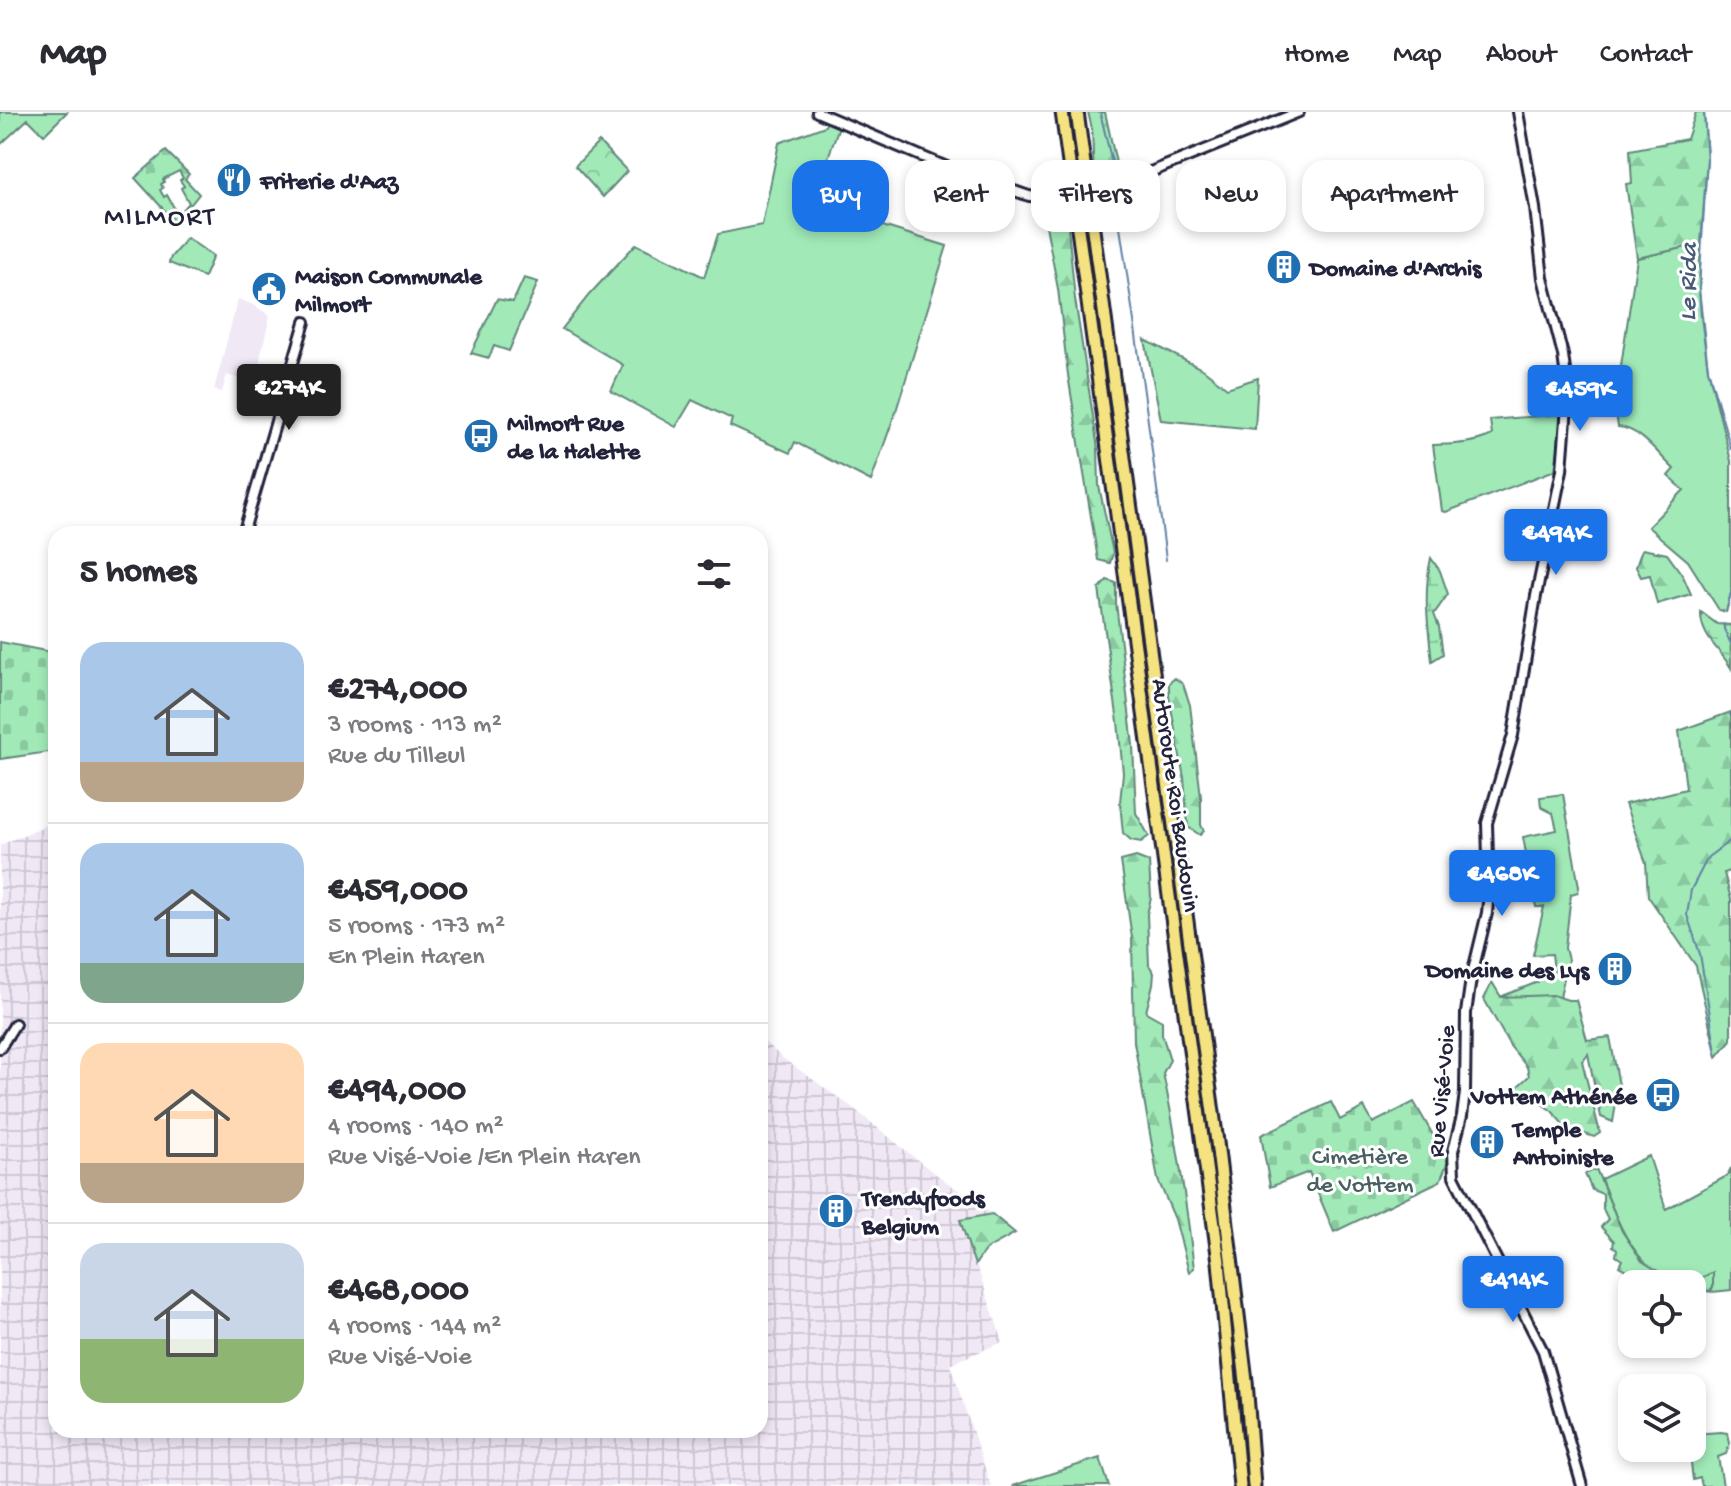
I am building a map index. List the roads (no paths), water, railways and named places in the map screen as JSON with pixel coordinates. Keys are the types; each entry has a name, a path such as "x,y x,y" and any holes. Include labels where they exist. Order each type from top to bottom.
{"highway":[{"name":"Autoroute Roi Baudouin","path":"1062,112 1219,1262 1240,1486"},
{"name":"Autoroute Roi Baudouin","path":"1077,112 1219,1157 1244,1366 1254,1486"}],"street":[{"path":"817,112 970,176 1031,196"},
{"path":"1160,168 1299,112"},
{"name":"Rue Visé-Voie","path":"1518,112 1535,208 1543,278 1563,355 1568,394 1562,470 1507,759 1487,823 1489,892 1468,1002 1465,1093 1453,1151 1454,1176 1543,1351 1582,1486"},
{"path":"245,526 305,322"},
{"path":"0,1048 15,1024"}],"waterway":[{"path":"1100,112 1111,160"},
{"name":"Le Rida","path":"1704,112 1707,159 1699,289 1701,317 1708,369 1731,449"},
{"path":"1120,232 1166,560"},
{"name":"Le Rida","path":"1726,612 1731,593"},
{"name":"Le Rida","path":"1724,624 1731,644"},
{"name":"Le Rida","path":"1716,1052 1700,954 1687,915 1691,890 1708,857 1731,840"}],"place":[{"name":"Friterie d'Aaz","path":"234,180"},
{"name":"Domaine d'Archis","path":"1284,267"},
{"name":"Maison Communale Milmort","path":"269,289"},
{"name":"Milmort Rue de la Halette","path":"481,436"},
{"name":"Domaine des Lys","path":"1615,969"},
{"name":"Vottem Athénée","path":"1663,1095"},
{"name":"Temple Antoiniste","path":"1487,1142"},
{"name":"Trendyfoods Belgium","path":"836,1211"}],"district":[{"name":"MILMORT","path":"160,214"}],"park label":[{"name":"Cimetière de Vottem","path":"1360,1169"}]}
